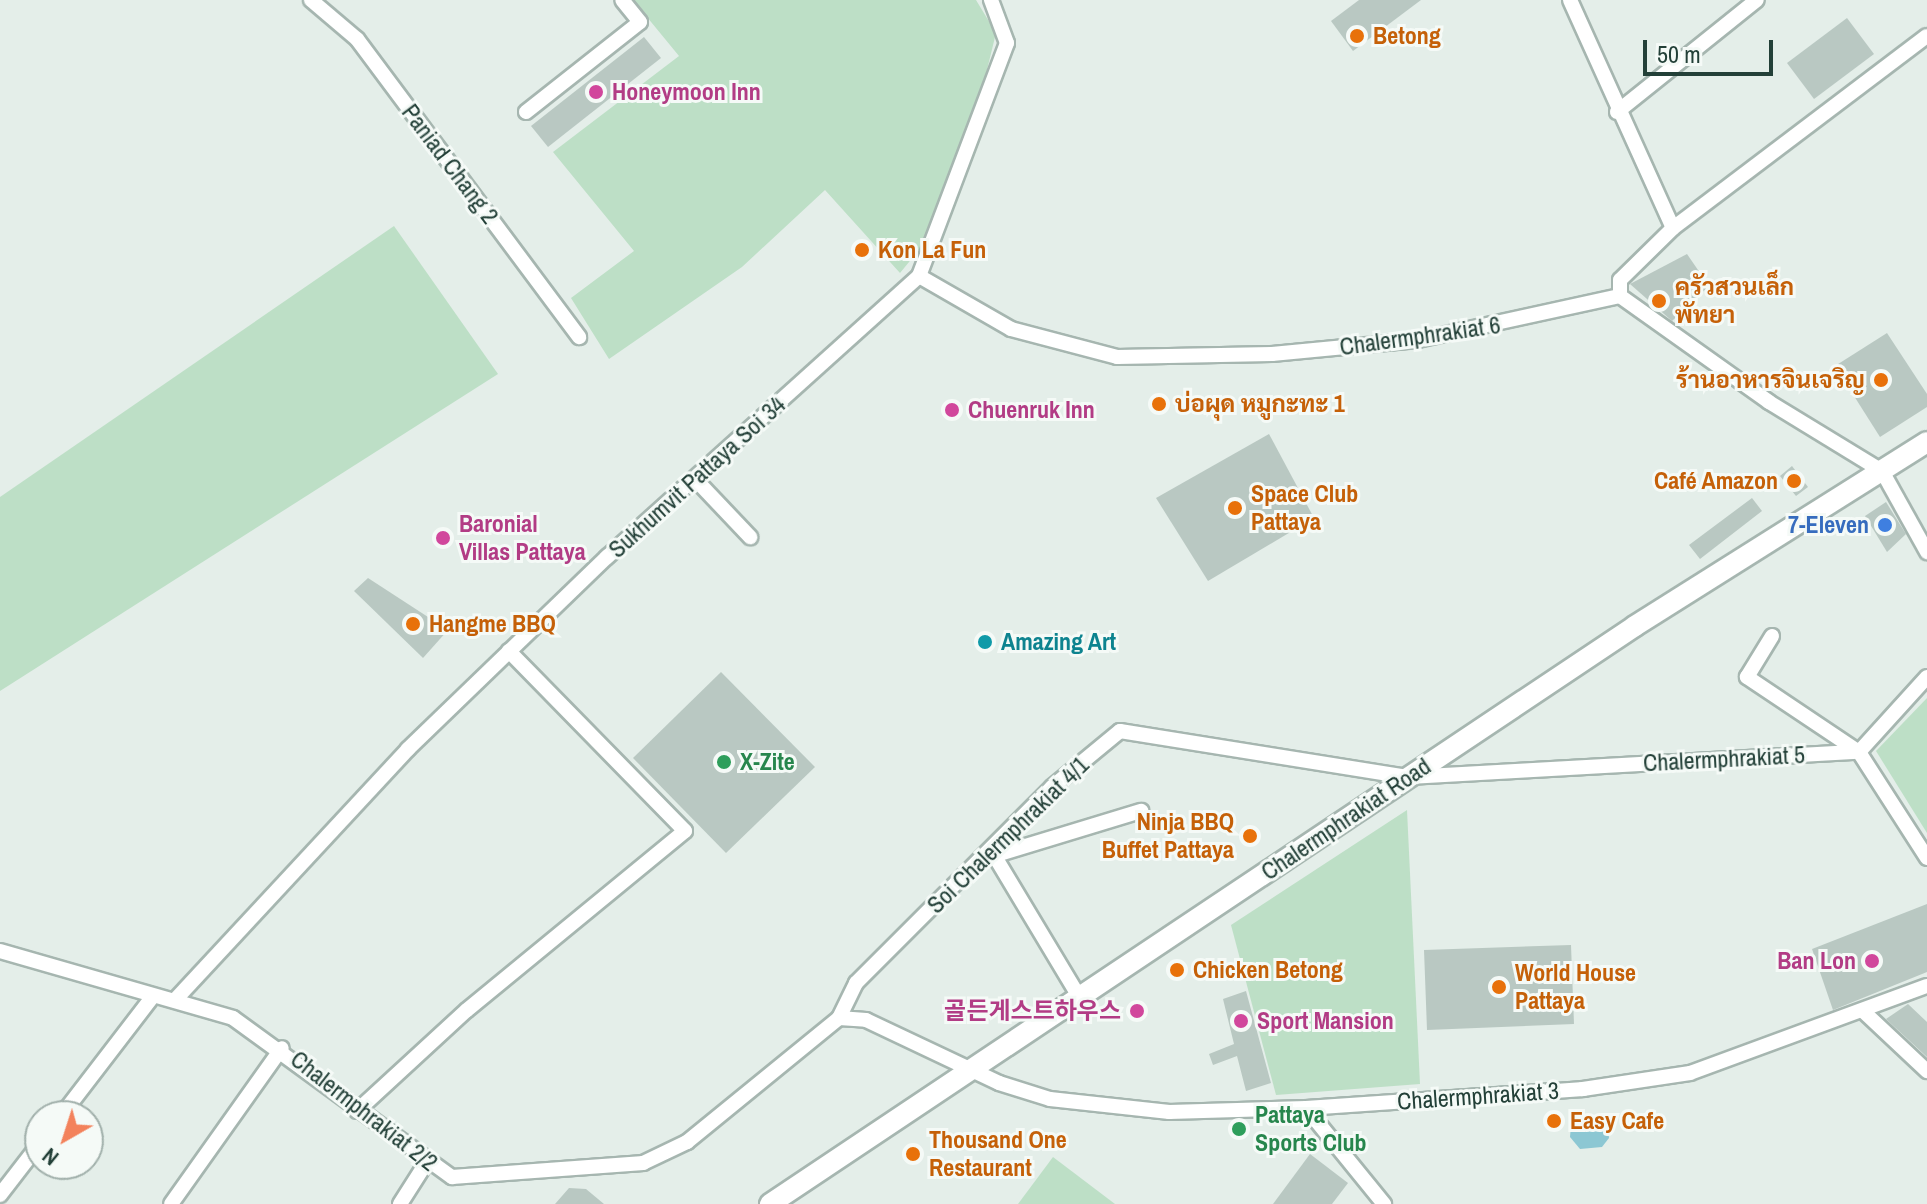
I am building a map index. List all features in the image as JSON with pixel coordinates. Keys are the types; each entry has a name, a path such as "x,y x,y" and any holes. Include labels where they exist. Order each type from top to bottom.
{"main road":[{"name":"Chalermphrakiat Road","path":"770,1204 1407,777 1927,442"}],"street":[{"name":"Paniad Chang 2","path":"311,0 357,39 579,337"},
{"path":"526,112 640,22 622,0"},
{"name":"Sukhumvit Pattaya Soi 34","path":"175,1000 509,651 919,276 1007,43 991,0"},
{"path":"1570,0 1617,112 1673,228"},
{"path":"1617,112 1757,0"},
{"path":"1927,36 1673,228 1620,280 1620,296 1769,402 1882,471 1927,552"},
{"name":"Chalermphrakiat 6","path":"919,276 1011,329 1117,357 1272,354 1418,340 1620,296"},
{"path":"696,480 750,537"},
{"name":"Chalermphrakiat 5","path":"1772,636 1747,677 1859,752"},
{"path":"357,1111 467,1010 685,831 509,651"},
{"path":"1927,677 1859,752 1927,858"},
{"name":"Soi Chalermphrakiat 4/1","path":"839,1018 856,983 1120,731 1407,777"},
{"name":"Chalermphrakiat 5","path":"1407,777 1859,752"},
{"path":"1080,998 994,853 1141,811"},
{"name":"Chalermphrakiat 2/2","path":"0,951 233,1018 282,1048 357,1111 426,1163 452,1177 643,1163 687,1142 839,1018"},
{"name":"Chalermphrakiat 3","path":"973,1069 999,1083 1097,1108 1306,1108 1583,1089 1690,1073 1927,986"},
{"path":"73,1100 153,996"},
{"path":"1863,1011 1927,1071"},
{"path":"839,1018 866,1020 973,1069"},
{"path":"171,1204 282,1048"},
{"path":"1306,1108 1384,1204"},
{"path":"400,1204 426,1163"},
{"path":"0,1195 24,1164"}],"green space":[{"path":"633,0 976,0 996,33 985,78 923,245 900,273 825,190 742,267 609,359 571,298 634,251 553,152 679,56"},
{"path":"394,226 498,374 0,691 0,497"},
{"path":"1927,698 1927,833 1876,751"},
{"path":"1407,810 1420,1084 1276,1095 1231,925"},
{"path":"1053,1157 1115,1204 1018,1204"}],"water":[{"path":"1607,1123 1609,1138 1602,1147 1580,1149 1570,1137 1571,1126"}],"building":[{"name":"Betong","path":"1359,0 1421,0 1353,51 1331,21"},
{"path":"1847,18 1874,54 1814,99 1787,63"},
{"name":"Honeymoon Inn","path":"644,37 661,58 548,147 531,126"},
{"path":"1687,254 1709,286 1672,321 1630,284"},
{"name":"ร้านอาหารจินเจริญ","path":"1887,333 1927,394 1927,407 1880,437 1835,366"},
{"name":"Space Club Pattaya","path":"1269,434 1314,518 1208,581 1156,498"},
{"name":"Café Amazon","path":"1792,466 1808,487 1796,496 1780,476"},
{"path":"1752,498 1762,511 1700,559 1689,545"},
{"name":"7-Eleven","path":"1886,502 1906,534 1887,552 1865,516"},
{"name":"Hangme BBQ","path":"368,578 448,630 423,658 354,591"},
{"name":"X-Zite","path":"721,672 815,767 726,853 633,758"},
{"name":"Ban Lon","path":"1927,904 1927,972 1833,1010 1812,949"},
{"name":"World House Pattaya","path":"1571,945 1574,1024 1427,1030 1424,950"},
{"name":"Sport Mansion","path":"1246,991 1271,1083 1246,1091 1237,1056 1213,1065 1209,1054 1234,1044 1223,999"},
{"path":"1908,1004 1927,1022 1927,1057 1886,1019"},
{"path":"1310,1154 1348,1183 1332,1204 1273,1204"},
{"path":"569,1188 586,1189 604,1204 555,1204"}],"place":[{"name":"Betong","path":"1357,36"},
{"name":"Honeymoon Inn","path":"596,92"},
{"name":"Kon La Fun","path":"862,250"},
{"name":"ครัวสวนเล็ก พัทยา","path":"1659,301"},
{"name":"ร้านอาหารจินเจริญ","path":"1881,380"},
{"name":"บ่อผุด หมูกะทะ 1","path":"1159,404"},
{"name":"Chuenruk Inn","path":"952,410"},
{"name":"Café Amazon","path":"1794,481"},
{"name":"Space Club Pattaya","path":"1235,508"},
{"name":"7-Eleven","path":"1885,525"},
{"name":"Baronial Villas Pattaya","path":"443,538"},
{"name":"Hangme BBQ","path":"413,624"},
{"name":"Amazing Art","path":"985,642"},
{"name":"X-Zite","path":"724,762"},
{"name":"Ninja BBQ Buffet Pattaya","path":"1250,836"},
{"name":"Ban Lon","path":"1872,961"},
{"name":"Chicken Betong","path":"1177,970"},
{"name":"World House Pattaya","path":"1499,987"},
{"name":"골든게스트하우스","path":"1137,1011"},
{"name":"Sport Mansion","path":"1241,1021"},
{"name":"Easy Cafe","path":"1554,1121"},
{"name":"Pattaya Sports Club","path":"1239,1129"},
{"name":"Thousand One Restaurant","path":"913,1154"}]}
